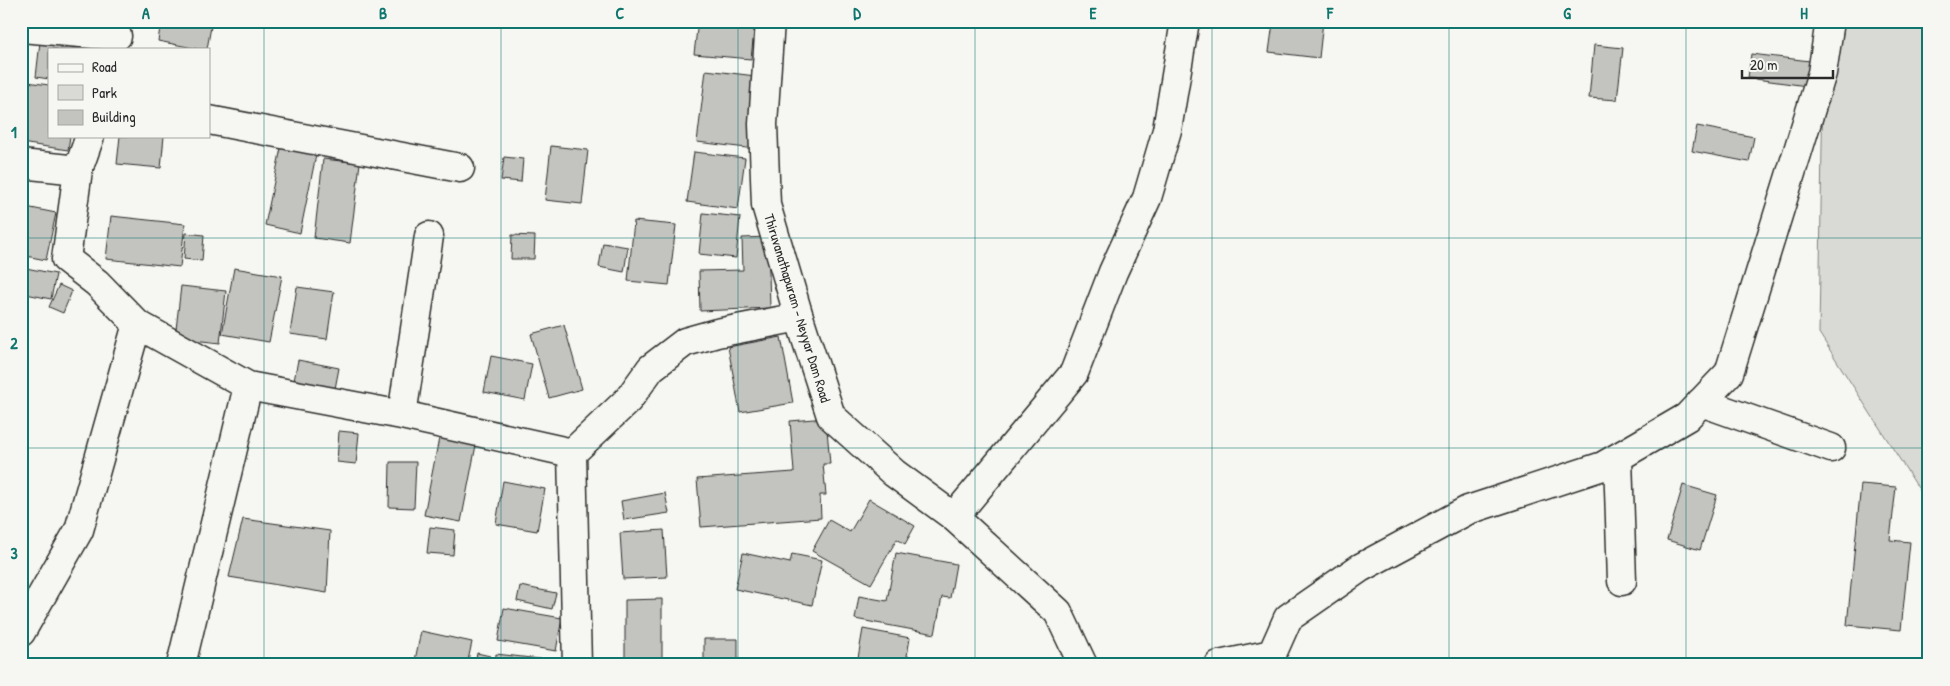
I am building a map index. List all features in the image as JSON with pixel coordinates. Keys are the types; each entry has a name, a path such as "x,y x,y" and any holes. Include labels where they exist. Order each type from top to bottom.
{"street":[{"name":"Thiruvanathapuram - Neyyar Dam Road","path":"770,21 763,124 766,205 831,416 894,473 954,517 1058,612 1082,665"},
{"path":"954,517 1074,373 1113,272 1147,198 1167,130 1185,21"},
{"path":"1219,665 1272,660 1288,618 1360,568 1468,510 1595,469 1618,458 1687,417 1729,373 1822,73 1830,21"},
{"path":"21,28 117,35"},
{"path":"210,120 460,168"},
{"path":"89,138 78,170 66,259 98,283 137,324 248,386 402,415 572,453"},
{"path":"21,164 78,170"},
{"path":"402,415 429,236"},
{"path":"577,665 572,453 628,400 651,368 685,342 717,333 799,317"},
{"path":"21,632 79,530 137,324"},
{"path":"181,665 248,386"},
{"path":"1701,402 1830,448"},
{"path":"1618,458 1622,582"}],"green space":[{"path":"1824,21 1929,21 1929,505 1819,333"}],"building":[{"path":"161,21 212,21 207,48 193,48 158,41"},
{"path":"698,21 755,21 751,59 694,54"},
{"path":"1260,21 1323,21 1319,58 1269,52 1273,23"},
{"path":"41,33 88,39 86,48 48,48 48,79 36,77"},
{"path":"1594,45 1623,48 1617,100 1589,98"},
{"path":"1751,54 1810,61 1807,86 1748,78"},
{"path":"706,70 764,77 755,149 697,142"},
{"path":"27,82 48,85 48,138 70,138 68,150 21,143 21,119"},
{"path":"1697,126 1754,137 1749,162 1692,151"},
{"path":"120,138 164,138 161,168 117,164"},
{"path":"551,146 588,150 582,204 545,200"},
{"path":"281,148 316,155 300,233 265,225"},
{"path":"694,152 745,158 738,209 687,202"},
{"path":"504,157 523,159 521,182 501,180"},
{"path":"323,159 360,163 350,243 314,238"},
{"path":"21,206 56,213 46,260 21,255"},
{"path":"703,213 740,217 736,258 699,254"},
{"path":"111,216 185,224 180,267 106,259"},
{"path":"634,221 676,225 669,285 628,281"},
{"path":"186,233 204,235 202,261 184,259"},
{"path":"512,235 535,236 534,259 511,259"},
{"path":"768,237 770,308 700,311 699,271 743,270 742,238"},
{"path":"603,243 628,247 624,272 599,267"},
{"path":"21,267 56,274 51,299 21,293"},
{"path":"234,268 282,276 269,342 222,334"},
{"path":"59,285 72,291 63,313 49,307"},
{"path":"181,286 226,291 220,343 175,338"},
{"path":"297,287 334,292 327,339 290,334"},
{"path":"564,325 582,389 549,398 531,334"},
{"path":"781,337 793,403 740,412 728,347"},
{"path":"491,356 532,364 525,400 484,392"},
{"path":"298,360 339,368 334,394 293,386"},
{"path":"826,418 830,464 823,464 826,495 820,495 821,518 701,527 697,479 794,472 790,421"},
{"path":"339,431 359,433 356,464 337,462"},
{"path":"440,433 477,440 461,522 424,515"},
{"path":"390,462 416,462 414,508 389,507"},
{"path":"503,481 545,489 537,531 496,524"},
{"path":"1861,484 1896,487 1890,540 1910,542 1901,630 1847,625"},
{"path":"1683,485 1717,495 1700,550 1667,540"},
{"path":"665,493 669,513 624,520 621,501"},
{"path":"869,499 915,526 905,544 897,539 871,584 812,551 829,520 850,532"},
{"path":"243,519 330,531 327,593 229,577"},
{"path":"430,527 455,530 453,555 427,553"},
{"path":"664,530 667,577 623,579 620,533"},
{"path":"743,553 790,563 792,554 822,560 812,605 735,589"},
{"path":"896,553 956,564 950,598 942,597 935,634 855,619 859,596 887,601"},
{"path":"520,586 556,593 552,609 517,601"},
{"path":"662,599 662,665 625,665 625,600"},
{"path":"504,608 562,618 556,651 498,641"},
{"path":"863,629 910,638 907,656 925,660 924,665 863,665 864,659 858,658"},
{"path":"421,631 472,642 467,665 414,665"},
{"path":"704,639 738,639 738,665 704,665"},
{"path":"477,653 490,656 488,665 475,665"},
{"path":"496,654 557,661 557,665 495,665"}]}
